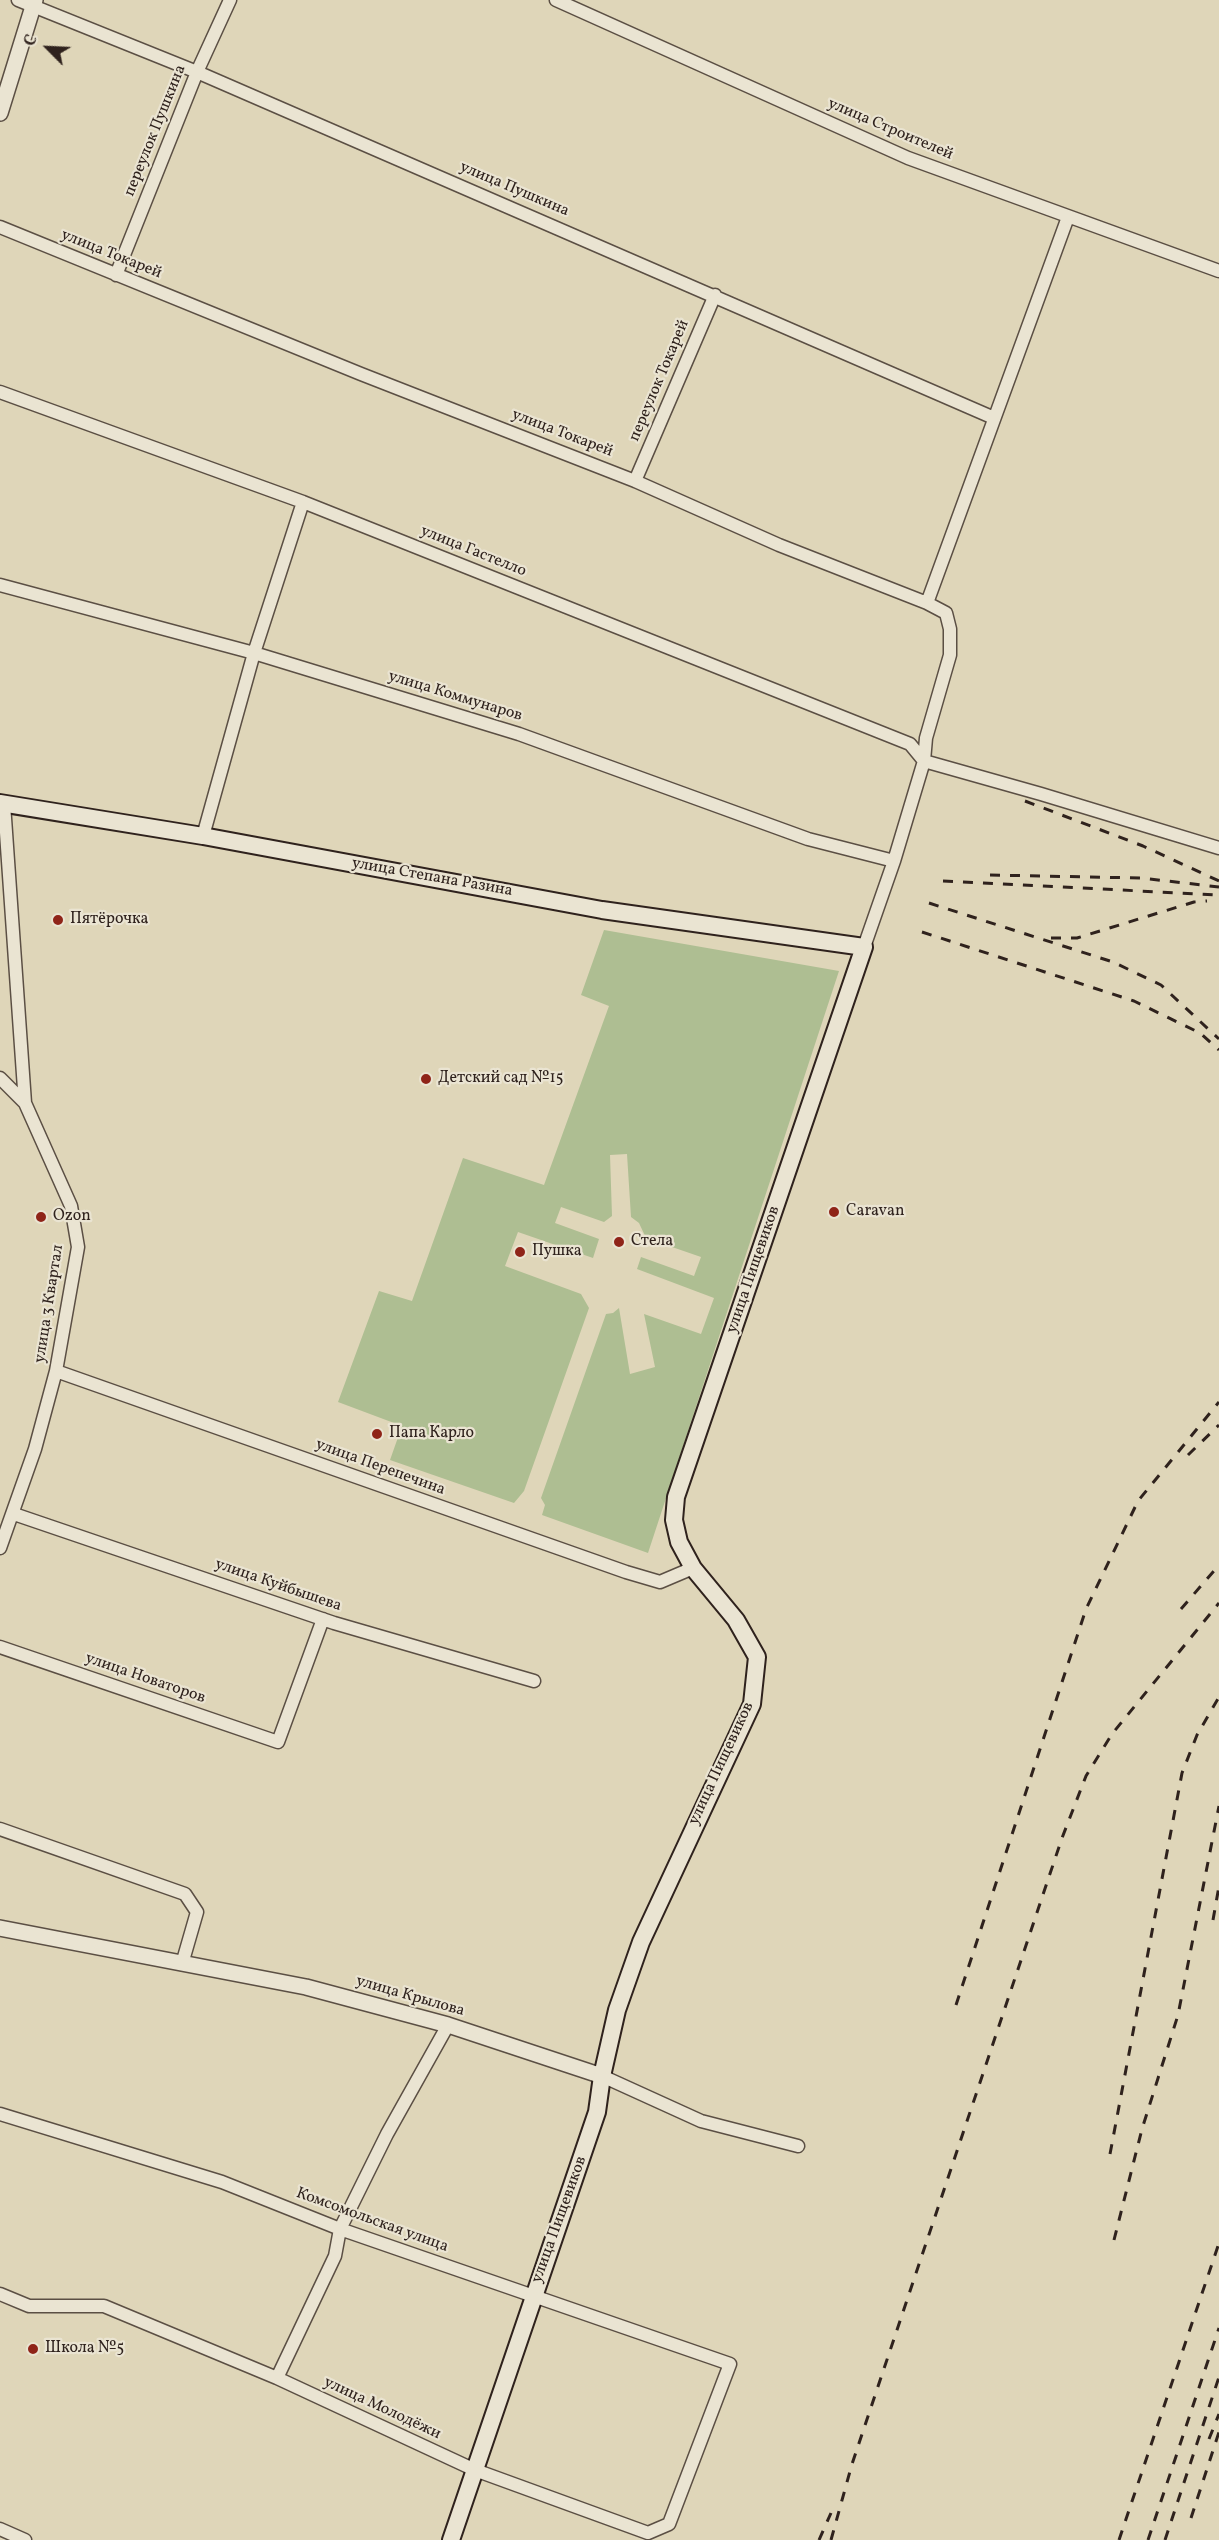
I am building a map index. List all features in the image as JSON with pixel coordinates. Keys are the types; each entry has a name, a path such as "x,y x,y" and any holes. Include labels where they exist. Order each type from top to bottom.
{"main road":[{"name":"улица Степана Разина","path":"2,804 203,836 602,909 864,947"},
{"name":"улица Пищевиков","path":"451,2540 533,2294 572,2189 597,2112 602,2076 617,2010 642,1942 752,1704 757,1658 736,1620 693,1568 680,1542 674,1520 676,1497 864,947"}],"street":[{"name":"улица Пушкина","path":"18,0 34,3 197,72 994,418"},
{"name":"переулок Пушкина","path":"116,275 197,72 230,0"},
{"name":"улица Строителей","path":"556,0 908,158 1219,271"},
{"path":"0,112 34,3"},
{"path":"927,603 1068,217"},
{"name":"улица Токарей","path":"0,227 362,374 635,481 779,544 927,603"},
{"name":"переулок Токарей","path":"635,481 715,295"},
{"name":"улица Гастелло","path":"0,392 303,502 910,744 924,761"},
{"path":"203,836 254,653 303,502"},
{"name":"улица Коммунаров","path":"0,585 254,653 519,734 808,839 894,861"},
{"name":"улица Пищевиков","path":"864,947 894,861 924,761 926,738 950,655 950,629 945,613 927,603"},
{"path":"924,761 1219,848"},
{"path":"2,804 25,1103"},
{"path":"0,1078 25,1103"},
{"name":"улица 3 Квартал","path":"0,1548 14,1514 56,1371 78,1247 71,1206 25,1103"},
{"name":"улица Перепечина","path":"56,1371 626,1572 660,1582 693,1568"},
{"name":"улица Куйбышева","path":"14,1514 323,1618 534,1681"},
{"name":"улица Новаторов","path":"0,1647 279,1742 323,1618"},
{"path":"0,1829 185,1894 197,1912 182,1964"},
{"name":"улица Крылова","path":"0,1928 306,1987 448,2025 602,2076 701,2121 798,2146"},
{"path":"277,2378 334,2256 340,2229 387,2134 448,2025"},
{"name":"Комсомольская улица","path":"0,2114 222,2182 340,2229 730,2364 669,2524 648,2533"},
{"name":"улица Молодёжи","path":"0,2294 29,2306 104,2306 277,2378 475,2470 648,2533"},
{"path":"0,2529 25,2540"}],"green space":[{"path":"604,930 839,971 648,1553 542,1515 545,1505 541,1498 606,1314 613,1313 619,1308 630,1374 655,1367 644,1314 701,1334 714,1298 637,1269 641,1257 694,1276 701,1257 646,1238 639,1223 631,1217 627,1154 610,1155 612,1216 604,1222 561,1207 555,1223 599,1239 593,1258 518,1232 505,1266 581,1294 589,1308 524,1491 514,1503 390,1460 402,1426 338,1402 379,1291 412,1301 463,1158 544,1185 609,1006 581,995"}],"railway":[{"path":"1025,801 1143,846 1219,881"},
{"path":"990,875 1141,878 1219,887"},
{"path":"943,881 1219,895"},
{"path":"1051,938 1077,938 1194,902 1207,901"},
{"path":"929,903 1113,962 1161,985 1219,1039"},
{"path":"922,932 1134,1001 1200,1033 1219,1050"},
{"path":"956,2005 1086,1609 1138,1501 1219,1402"},
{"path":"1188,1455 1219,1425"},
{"path":"1181,1609 1219,1565"},
{"path":"831,2540 852,2464 1062,1838 1086,1776 1112,1734 1219,1603"},
{"path":"1110,2154 1182,1773 1197,1735 1219,1697"},
{"path":"1114,2240 1142,2129 1178,2015 1219,1806"},
{"path":"1213,1920 1219,1886"},
{"path":"1119,2540 1219,2243"},
{"path":"1148,2540 1219,2328"},
{"path":"1165,2540 1219,2377"},
{"path":"1209,2439 1219,2414"},
{"path":"1191,2518 1219,2432"},
{"path":"819,2540 831,2513"}],"place":[{"name":"Пятёрочка","path":"58,920"},
{"name":"Детский сад №15","path":"426,1079"},
{"name":"Caravan","path":"834,1212"},
{"name":"Ozon","path":"41,1217"},
{"name":"Стела","path":"619,1242"},
{"name":"Пушка","path":"520,1252"},
{"name":"Папа Карло","path":"377,1434"},
{"name":"Школа №5","path":"33,2349"}]}
